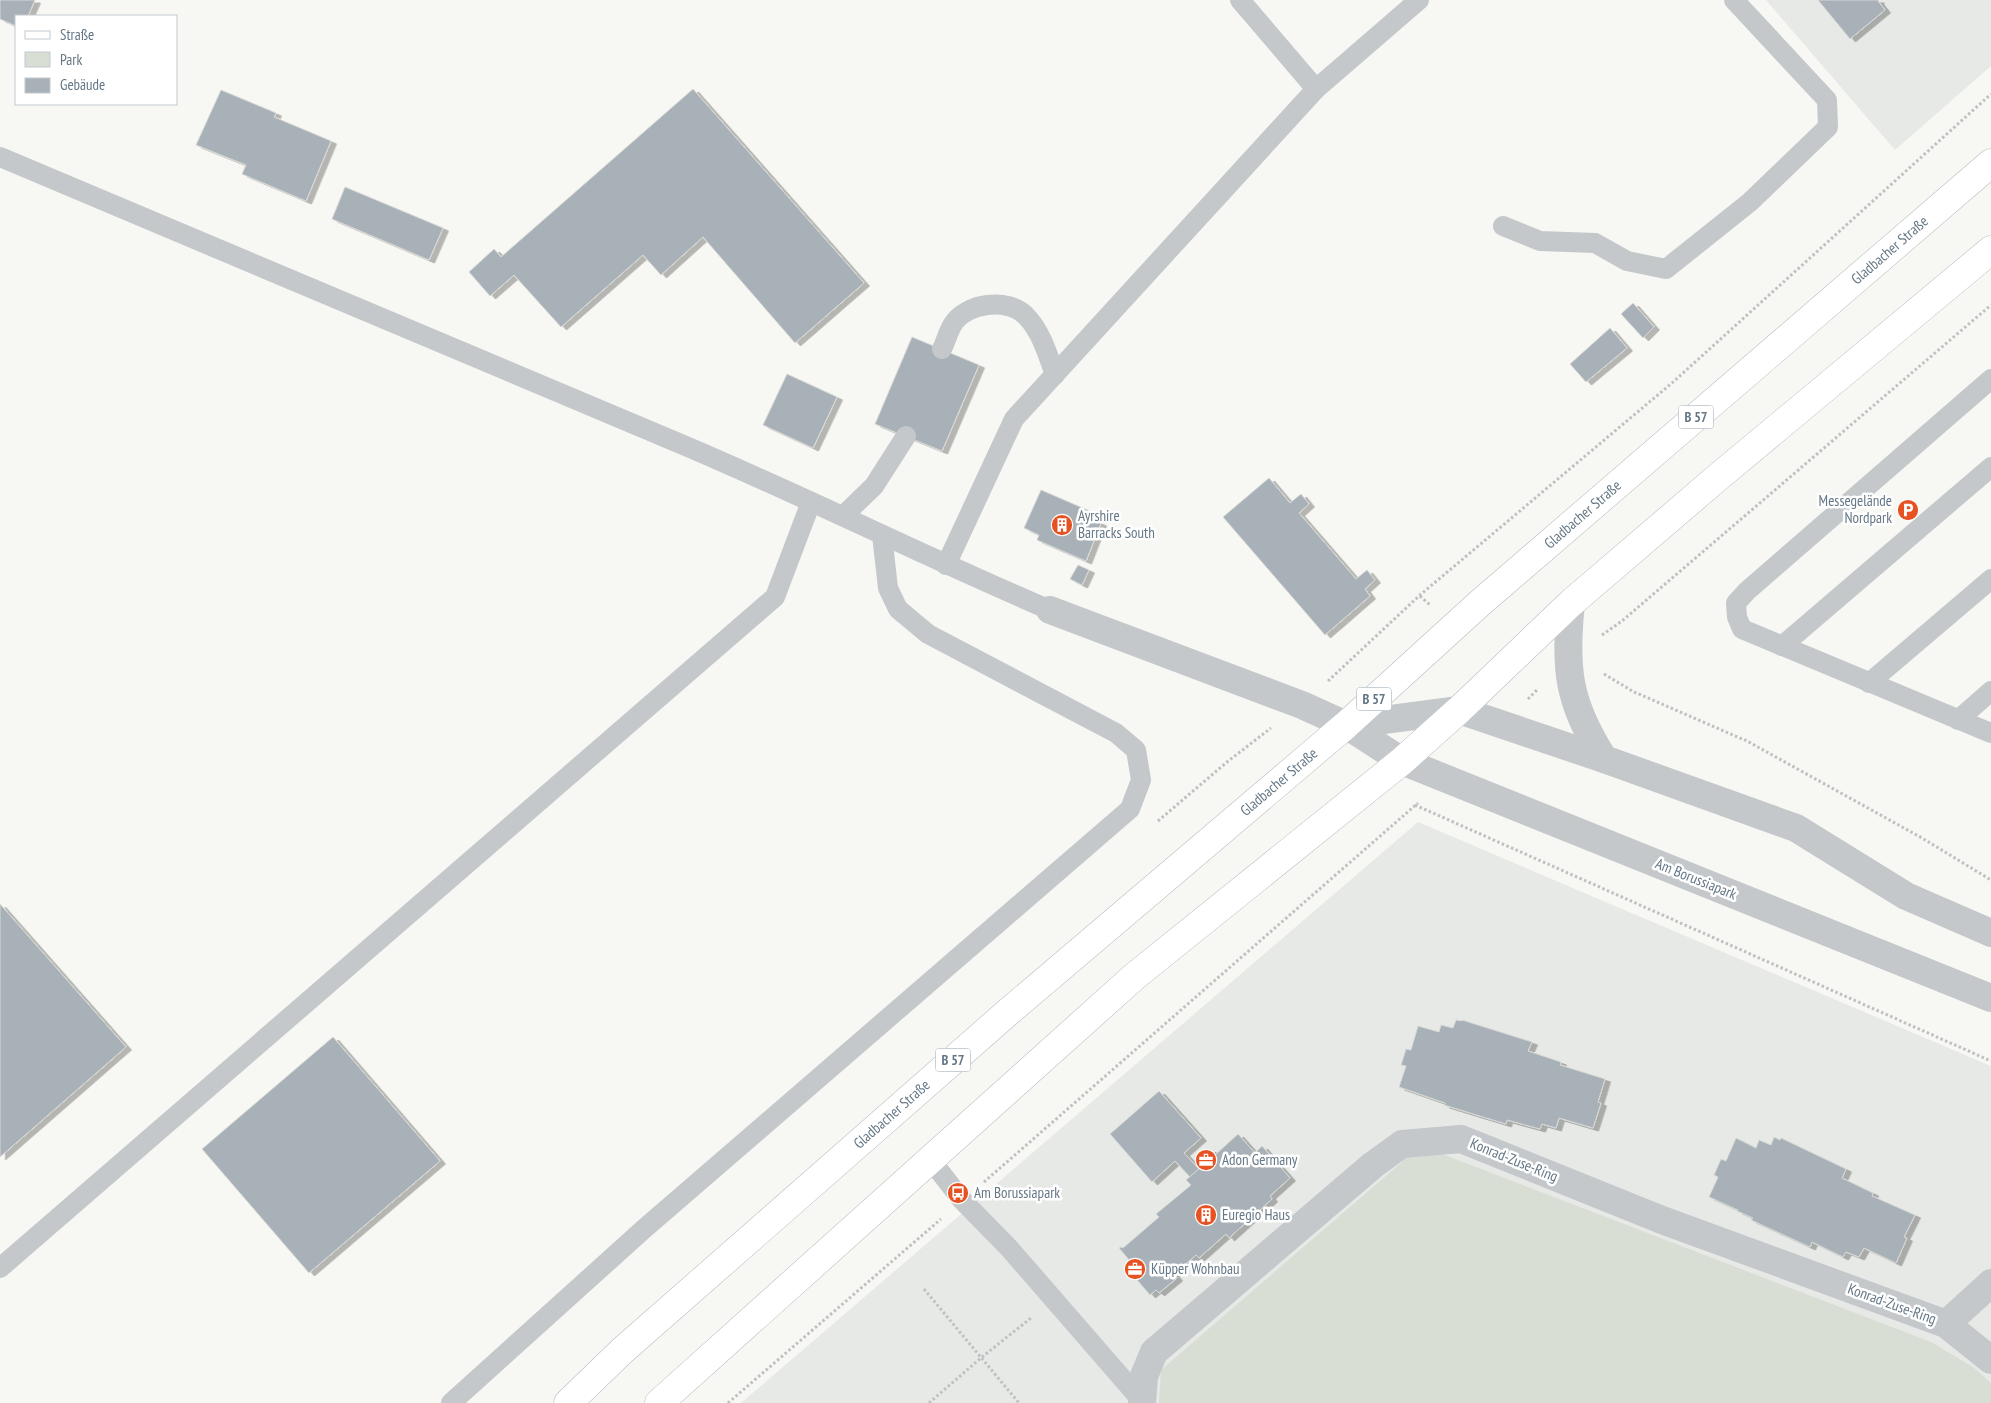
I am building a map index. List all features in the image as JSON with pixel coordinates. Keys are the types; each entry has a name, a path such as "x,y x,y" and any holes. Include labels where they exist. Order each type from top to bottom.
{"main road":[{"name":"Gladbacher Straße","path":"568,1403 623,1350 1007,1013 1346,726 1480,603 1991,163"},
{"path":"658,1403 1135,976 1402,760 1459,710 1571,602 1991,250"}],"street":[{"path":"1571,602 1567,637 1568,665 1572,687 1588,734 1604,759"},
{"name":"Am Borussiapark","path":"1050,610 1302,706 1346,726 1402,760 1444,778 1991,998"},
{"path":"1346,726 1459,710 1604,759 1796,828 1906,896 1991,933"},
{"name":"Konrad-Zuse-Ring","path":"1142,1402 1144,1376 1154,1352 1373,1165 1402,1144 1461,1139 1662,1220 1946,1324 1991,1360"},
{"name":"Konrad-Zuse-Ring","path":"1946,1324 1991,1283"}],"lane":[{"path":"1240,0 1316,89"},
{"path":"946,565 1014,419 1316,89 1419,0"},
{"path":"1503,226 1540,241 1595,243 1627,262 1666,269 1750,202 1828,127 1827,100 1734,0"},
{"path":"0,157 690,448 882,534 946,565 1050,610"},
{"path":"942,349 954,323 967,312 980,306 1012,307 1026,315 1044,344 1055,375"},
{"path":"1991,379 1747,591 1736,603 1737,617 1742,629 1991,734"},
{"path":"842,516 874,486 906,436"},
{"path":"1782,646 1991,467"},
{"path":"0,1268 775,598 811,502"},
{"path":"451,1403 645,1228 1130,809 1141,780 1136,750 1116,732 928,634 898,609 888,588 882,534"},
{"path":"1869,683 1991,579"},
{"path":"1958,720 1991,691"},
{"path":"930,1159 962,1200 1009,1248 1142,1402"}],"path":[{"path":"1227,762 1302,706 1420,595 1672,383 1991,94"},
{"path":"1599,637 1622,620 1991,305"},
{"path":"1603,665 1604,675 1634,692 1746,741 1922,838 1991,880"},
{"path":"1501,725 1530,697"},
{"path":"728,1403 1415,806 1444,778"},
{"path":"1415,806 1991,1061"},
{"path":"924,1289 1019,1403"},
{"path":"929,1403 982,1357 1054,1300"}],"shaded area":[{"path":"1766,0 1991,0 1991,66 1895,150"},
{"path":"1418,822 1991,1066 1991,1403 741,1403"}],"green space":[{"path":"1442,1154 1931,1342 1973,1367 1991,1383 1991,1403 1159,1403 1161,1370 1409,1156"}],"building":[{"path":"0,0 35,0 28,15 15,15 15,26 0,19"},
{"path":"1818,0 1879,0 1885,10 1850,39"},
{"path":"693,89 864,283 795,343 703,237 661,275 643,255 561,327 514,275 490,296 469,272 494,249 501,257"},
{"path":"221,90 276,113 274,117 331,141 306,201 242,174 246,165 196,145"},
{"path":"345,187 443,228 429,260 332,219"},
{"path":"1633,303 1654,327 1643,338 1621,314"},
{"path":"1610,328 1627,348 1586,382 1570,364"},
{"path":"912,337 979,365 942,451 875,424"},
{"path":"787,374 837,397 813,448 763,425"},
{"path":"1269,478 1290,503 1301,494 1309,504 1299,513 1356,579 1367,570 1375,580 1365,589 1370,596 1325,635 1223,517"},
{"name":"Ayrshire Barracks South","path":"1041,490 1099,515 1096,521 1101,523 1086,561 1037,540 1039,535 1024,528"},
{"path":"1078,565 1089,570 1082,585 1070,579"},
{"path":"0,904 126,1047 0,1157"},
{"path":"1456,1020 1462,1020 1532,1042 1528,1051 1561,1062 1560,1065 1605,1079 1598,1102 1601,1103 1593,1128 1559,1118 1556,1128 1542,1124 1540,1129 1507,1120 1506,1124 1444,1105 1445,1103 1399,1087 1406,1066 1401,1065 1406,1049 1411,1050 1418,1026 1439,1032 1441,1025 1453,1028"},
{"path":"333,1037 440,1161 309,1273 202,1149"},
{"path":"1159,1091 1201,1138 1184,1153 1199,1169 1190,1177 1175,1161 1152,1182 1110,1134"},
{"name":"Euregio Haus","path":"1238,1134 1255,1153 1262,1146 1290,1178 1270,1196 1272,1199 1229,1238 1226,1234 1199,1258 1196,1255 1174,1274 1177,1278 1159,1293 1156,1290 1150,1295 1125,1266 1130,1261 1119,1248 1123,1248 1159,1217 1156,1214 1191,1185 1186,1180 1201,1167 1196,1161 1210,1149 1215,1155"},
{"path":"1774,1137 1780,1140 1781,1138 1846,1169 1842,1178 1873,1193 1872,1196 1915,1215 1904,1237 1907,1238 1896,1263 1864,1248 1859,1257 1846,1252 1843,1257 1812,1242 1810,1247 1751,1220 1753,1218 1709,1197 1718,1177 1714,1175 1721,1159 1726,1161 1736,1138 1756,1148 1759,1140 1771,1145"}],"place":[{"name":"Messegelände Nordpark","path":"1908,510"},
{"name":"Ayrshire Barracks South","path":"1062,525"},
{"name":"Adon Germany","path":"1206,1160"},
{"name":"Am Borussiapark","path":"958,1193"},
{"name":"Euregio Haus","path":"1206,1215"},
{"name":"Küpper Wohnbau","path":"1135,1269"}]}
